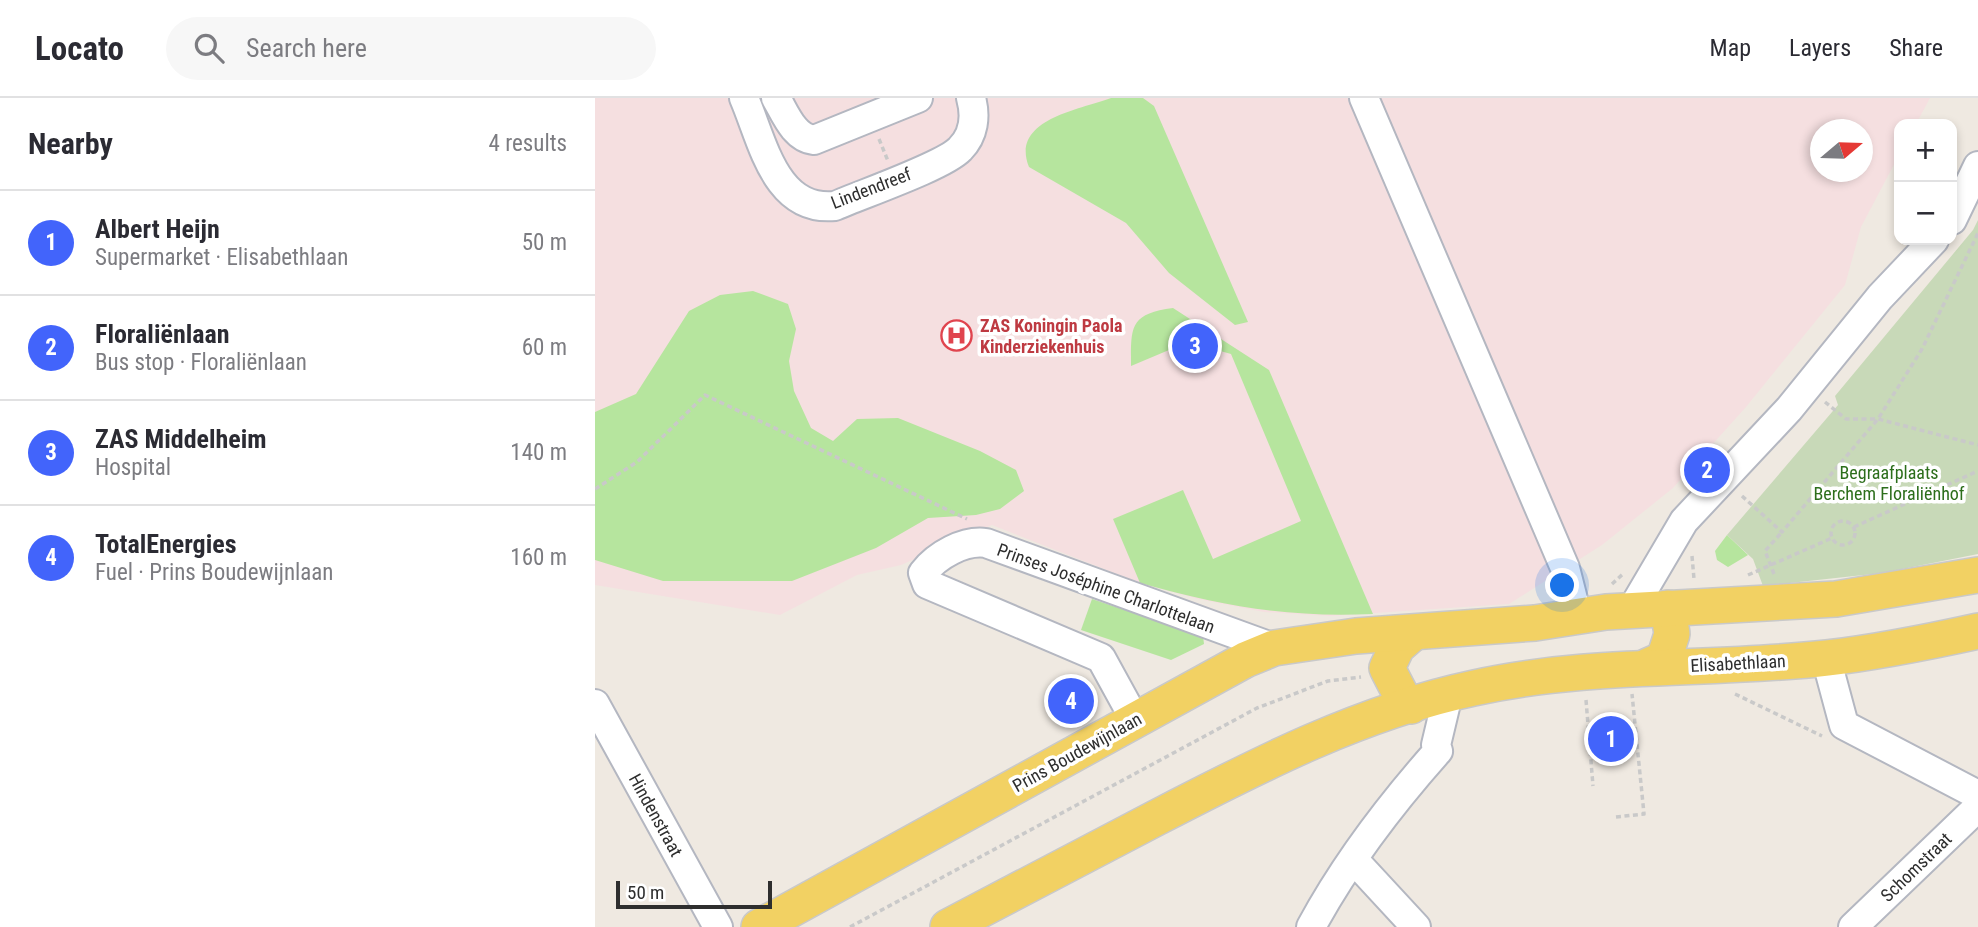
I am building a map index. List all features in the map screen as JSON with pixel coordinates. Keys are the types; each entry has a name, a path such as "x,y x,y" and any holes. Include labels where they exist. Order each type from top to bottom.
{"main road":[{"path":"1631,611 1836,599 1978,575"},
{"path":"1639,674 1664,659 1672,634 1668,608"},
{"name":"Prins Boudewijnlaan","path":"759,927 1245,660 1274,648 1356,636 1535,623 1577,615 1631,611"},
{"name":"Elisabethlaan","path":"1453,693 1545,675 1639,674 1701,666 1826,658 1907,647 1978,631"},
{"path":"1411,706 1403,699 1387,668 1397,647 1413,633"},
{"path":"948,927 1284,752 1453,693"}],"street":[{"name":"Lindendreef","path":"744,98 778,178 796,199 808,205 835,206 951,157 961,148 973,123 971,98"},
{"path":"776,98 797,132 808,139 820,138 918,98"},
{"path":"1364,98 1565,568 1577,615"},
{"path":"1957,210 1978,166"},
{"path":"1631,611 1684,521 1808,387 1880,297 1929,245"},
{"name":"Prinses Joséphine Charlottelaan","path":"1135,720 1101,658 927,584 923,573 931,563 971,541 986,543 1274,648"},
{"path":"1667,547 1668,608"},
{"path":"1826,658 1844,725 1978,795"},
{"path":"1311,927 1338,879 1438,751 1436,746 1446,703 1453,693"},
{"name":"Hindenstraat","path":"595,704 718,927"},
{"path":"1411,706 1419,717 1427,740 1436,746"},
{"name":"Schomstraat","path":"1853,927 1978,807"},
{"path":"1354,860 1416,927"}],"path":[{"path":"870,117 896,179"},
{"path":"1741,495 1782,532 1878,419 1922,349 1978,233"},
{"path":"1808,387 1846,419 1878,419 1978,445"},
{"path":"595,489 637,462 705,395 978,525 986,543"},
{"path":"1854,527 1978,471"},
{"path":"1848,522 1854,527 1856,535 1849,544 1837,544 1832,538 1832,529 1837,523 1848,522"},
{"path":"1616,817 1644,814 1639,674"},
{"path":"850,927 1257,708 1328,681"},
{"path":"1585,687 1593,786"},
{"path":"1725,689 1831,741 1861,733"}],"shaded area":[{"path":"595,98 1930,98 1919,119 1894,119 1894,164 1861,227 1845,285 1746,407 1673,488 1602,545 1509,604 1330,616 1264,612 1198,599 1140,583 992,525 901,565 857,575 780,615 595,585"}],"green space":[{"path":"1111,98 1143,98 1154,106 1248,322 1235,325 1169,273 1126,223 1029,167 1026,151 1029,138 1038,128 1051,119"},
{"name":"Begraafplaats Berchem Floraliënhof","path":"1978,220 1978,554 1882,573 1763,586 1753,559 1727,535 1838,405 1835,396 1973,230"},
{"path":"753,291 788,304 796,329 789,361 794,391 811,428 833,441 857,419 898,418 980,451 1016,470 1024,491 1000,509 976,515 928,518 876,548 792,581 663,581 595,560 595,412 636,394 689,311 720,295"},
{"path":"1173,308 1269,370 1373,614 1312,614 1255,609 1140,583 1113,519 1183,490 1213,559 1301,521 1231,354 1188,342 1131,366 1131,341 1135,325 1148,314"},
{"path":"1727,535 1748,555 1728,567 1717,560 1715,551"},
{"path":"1092,599 1203,636 1204,644 1171,660 1081,630"}],"place":[{"name":"ZAS Koningin Paola Kinderziekenhuis","path":"957,335"},
{"name":"ZAS Middelheim","path":"1195,346"},
{"name":"Floraliënlaan","path":"1707,470"},
{"name":"TotalEnergies","path":"1071,701"},
{"name":"Albert Heijn","path":"1611,739"}]}
